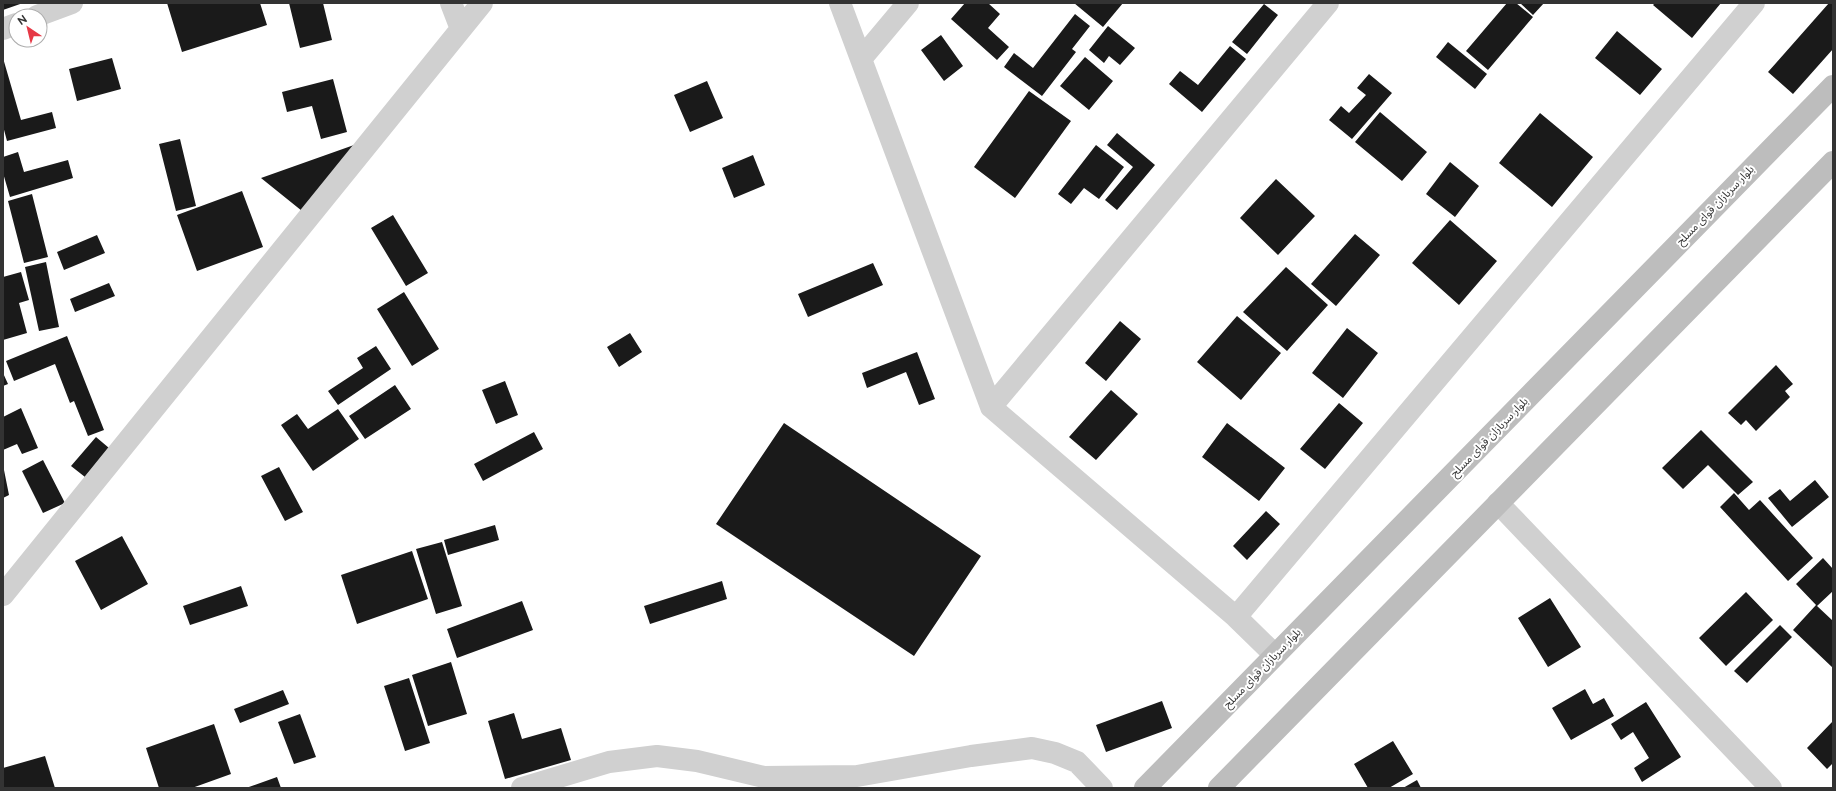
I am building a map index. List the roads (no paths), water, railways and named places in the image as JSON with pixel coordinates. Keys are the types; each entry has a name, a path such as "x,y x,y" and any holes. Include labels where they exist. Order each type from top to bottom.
{"main road":[{"name":"بلوار سربازان قوای مسلح","path":"1144,788 1833,86"},
{"path":"1219,788 1833,162"}],"street":[{"path":"48,12 72,3"},
{"path":"451,3 460,29"},
{"path":"3,596 482,3"},
{"path":"840,3 991,407 1236,617 1275,655"},
{"path":"861,59 908,3"},
{"path":"991,407 1328,3"},
{"path":"1236,617 1754,3"},
{"path":"1498,503 1771,788"},
{"path":"522,788 609,762 657,756 697,761 764,777 857,776 971,756 1032,748 1056,753 1077,762 1102,788"}]}
